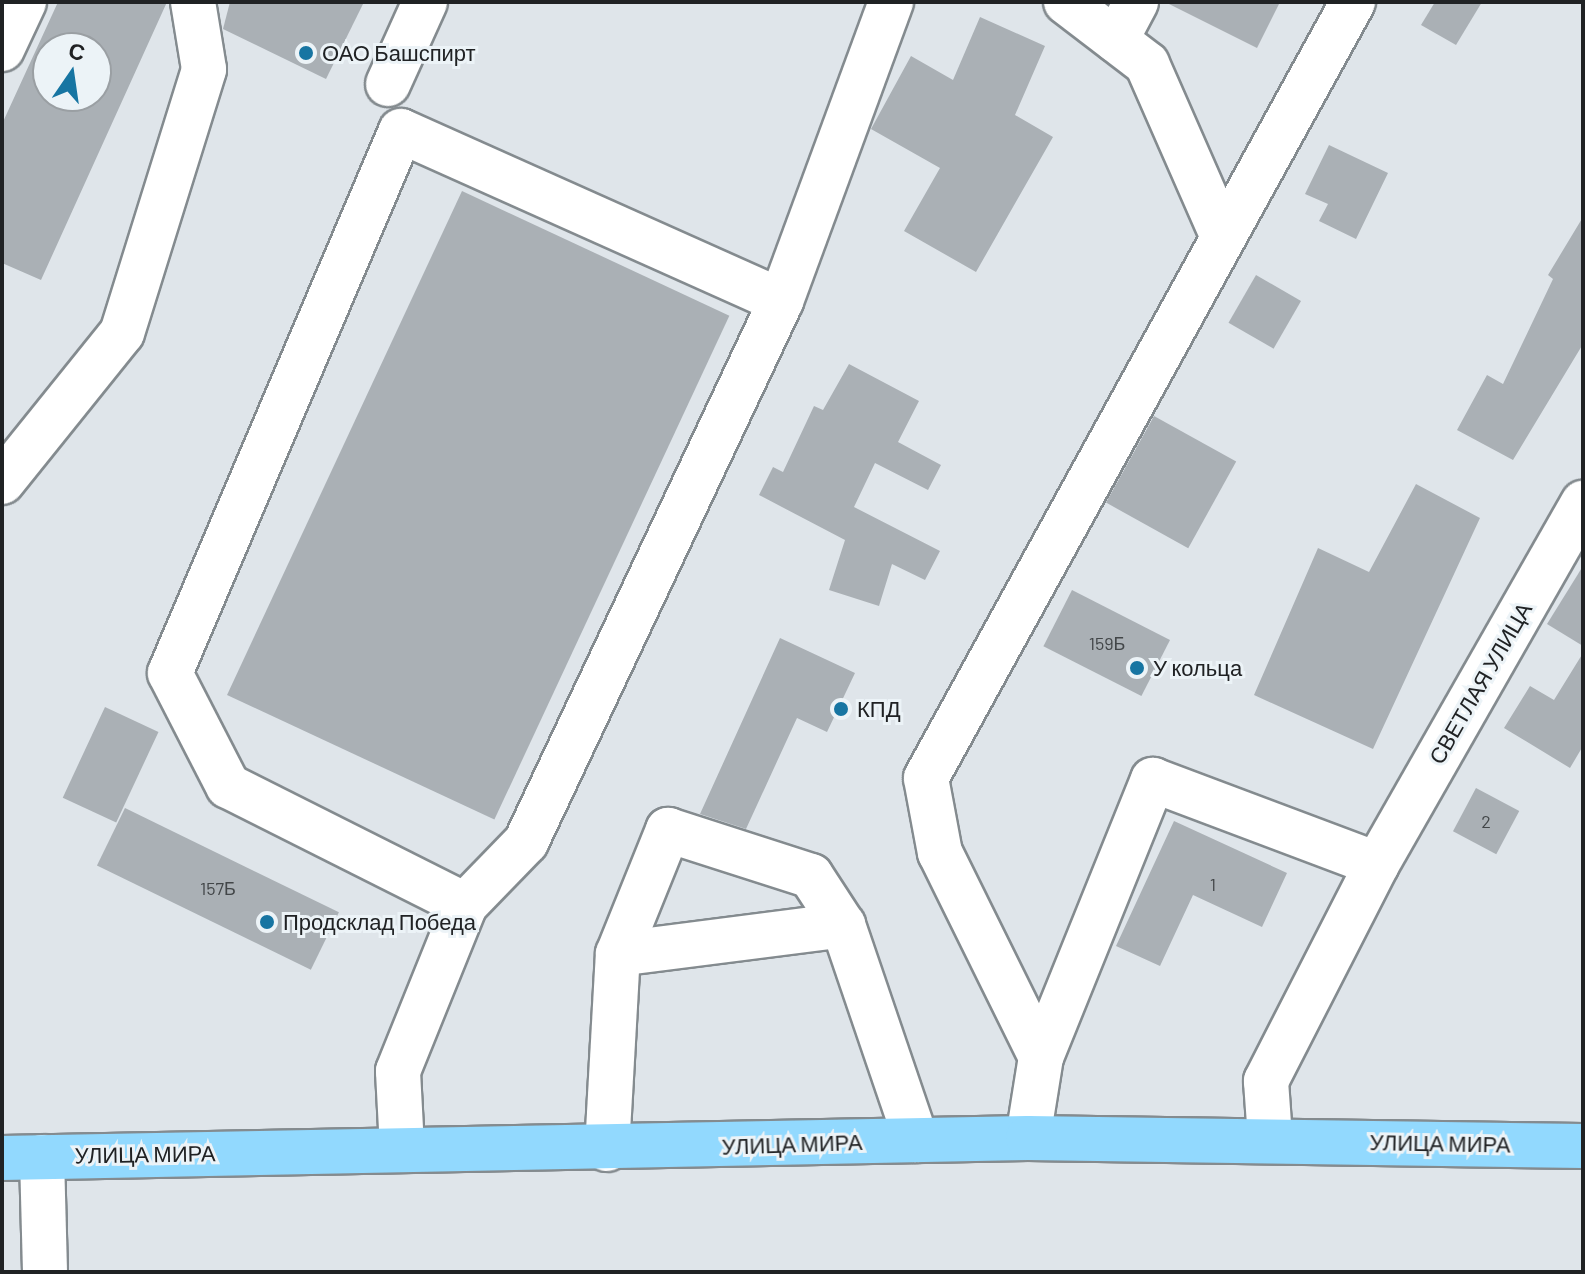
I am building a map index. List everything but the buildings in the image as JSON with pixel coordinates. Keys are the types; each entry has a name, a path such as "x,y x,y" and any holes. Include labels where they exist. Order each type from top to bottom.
{"main road":[{"name":"УЛИЦА МИРА","path":"22,1157 402,1148 607,1149 1028,1138 1270,1138 1583,1146"}],"street":[{"path":"2,49 24,2"},
{"path":"2,482 122,333 204,69 193,2"},
{"path":"388,84 425,2"},
{"path":"402,1148 398,1071 465,905 526,842 781,301 891,2"},
{"path":"1066,2 1147,64 1222,235"},
{"path":"1116,40 1136,2"},
{"path":"1041,1057 940,853 926,778 1222,235 1353,2"},
{"path":"465,905 228,786 170,673 401,131 781,301"},
{"name":"СВЕТЛАЯ УЛИЦА","path":"1270,1138 1266,1081 1377,864 1583,503"},
{"path":"1028,1138 1041,1057 1153,780 1377,864"},
{"path":"607,1149 618,954 668,830 811,876 843,925 916,1140"},
{"path":"618,954 843,925"},
{"path":"22,1157 45,1272"}],"place":[{"name":"ОАО Башспирт","path":"306,53"},
{"name":"У кольца","path":"1137,668"},
{"name":"КПД","path":"841,709"},
{"name":"Продсклад Победа","path":"267,922"}]}
